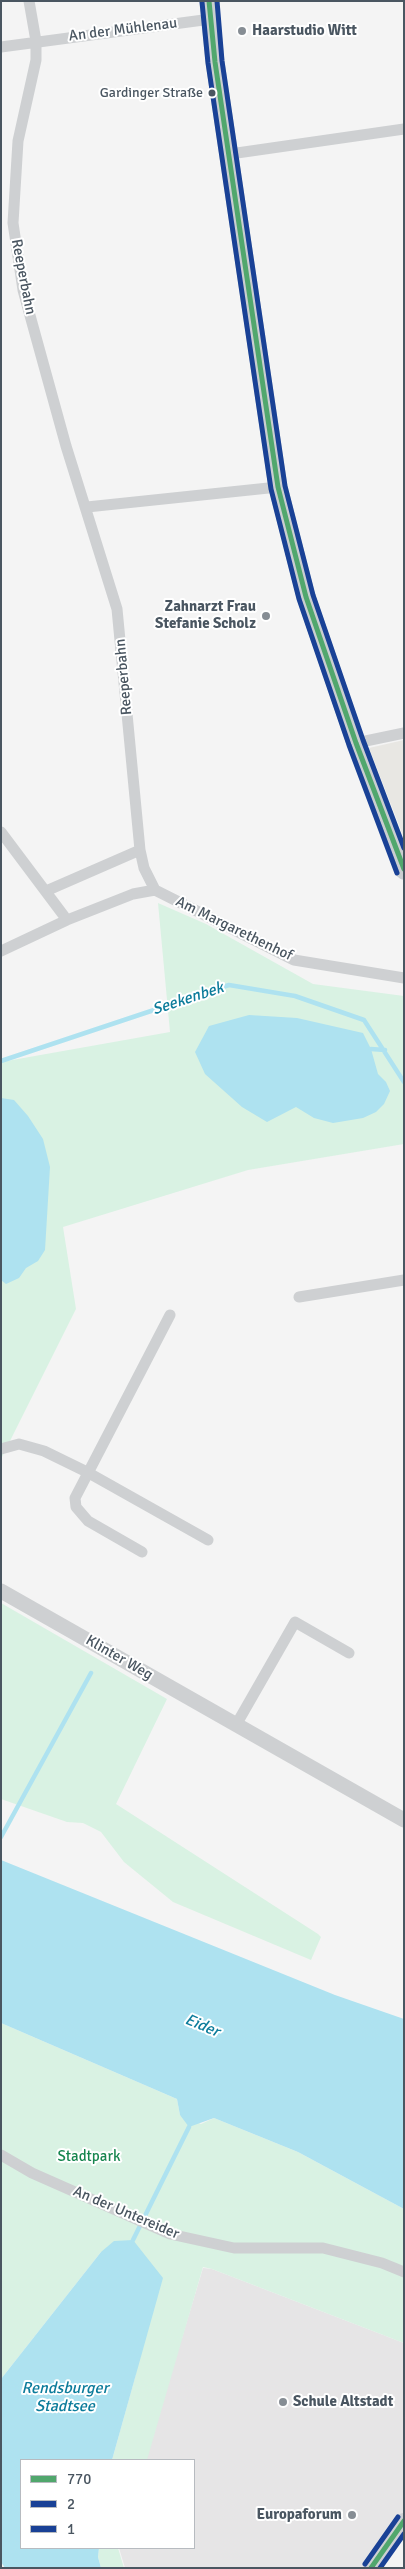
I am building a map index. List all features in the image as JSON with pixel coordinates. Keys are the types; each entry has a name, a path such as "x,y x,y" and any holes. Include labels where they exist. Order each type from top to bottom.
{"main road":[{"path":"210,10 278,487 306,597 356,744 404,870"},
{"path":"371,2568 404,2521"}],"street":[{"path":"29,1 36,41"},
{"name":"An der Mühlenau","path":"1,46 210,10"},
{"name":"Reeperbahn","path":"36,41 36,60 18,141 13,223 23,290 66,446 87,508 117,609 140,850"},
{"path":"230,154 404,129"},
{"path":"87,508 278,487"},
{"path":"356,744 404,733"},
{"path":"1,832 67,920"},
{"path":"1,951 67,920 133,894 155,890 144,868 140,850 46,891"},
{"name":"Am Margarethenhof","path":"155,890 294,960 404,978"},
{"path":"299,1297 404,1280"},
{"path":"142,1552 88,1521 80,1514 76,1507 75,1498 170,1315"},
{"path":"1,1449 19,1444 44,1451 87,1472 208,1540"},
{"name":"Klinter Weg","path":"1,1591 404,1820"},
{"path":"236,1725 296,1622 349,1652"},
{"name":"An der Untereider","path":"1,2155 32,2173 170,2234 234,2248 323,2248 382,2263 404,2272"}],"shaded area":[{"path":"404,740 404,838 369,748"},
{"name":"Schule Altstadt","path":"203,2268 212,2269 404,2343 404,2515 364,2568 125,2568 119,2549 195,2549 195,2459 145,2459"}],"green space":[{"path":"158,903 206,924 313,984 404,996 404,1144 248,1170 63,1227 76,1309 1,1459 1,1062 170,1032"},
{"path":"1,1603 167,1699 116,1804 318,1934 321,1937 311,1960 173,1902 124,1862 101,1832 83,1823 67,1822 1,1799"},
{"name":"Stadtpark","path":"1,2023 177,2099 180,2115 201,2124 214,2118 298,2152 404,2209 404,2343 203,2267 147,2459 112,2459 136,2374 101,2252 1,2379"},
{"path":"99,2549 118,2549 124,2568 101,2568 98,2557"}],"water":[{"path":"249,1015 297,1018 363,1033 371,1049 378,1074 386,1082 390,1091 384,1104 376,1112 363,1118 333,1123 314,1118 296,1107 267,1122 242,1107 205,1074 195,1052 209,1026"},
{"path":"1,1098 14,1100 28,1116 43,1139 50,1167 45,1250 38,1261 26,1268 19,1278 6,1284 1,1280"},
{"name":"Eider","path":"1,1860 335,1995 404,2019 404,2209 298,2152 214,2118 189,2127 180,2115 177,2099 1,2023"},
{"name":"Rendsburger Stadtsee","path":"133,2240 163,2278 112,2459 20,2459 20,2549 99,2549 98,2557 101,2568 5,2568 1,2562 1,2379 101,2252 114,2241"}],"waterway":[{"name":"Seekenbek","path":"1,1061 229,985 295,996 364,1020 404,1082"},
{"path":"371,1049 385,1050"},
{"path":"1,1837 91,1673"},
{"path":"133,2240 189,2127"}],"transit line":[{"name":"770","path":"209,1 215,62 278,487 306,597 356,743 404,869"},
{"name":"1","path":"217,1 222,61 285,486 313,595 363,740 404,848"},
{"name":"2","path":"202,2 208,63 271,489 299,599 349,745 397,873"},
{"name":"1","path":"365,2564 398,2517"},
{"name":"770","path":"371,2568 404,2521"},
{"name":"2","path":"380,2568 404,2534"}],"place":[{"name":"Haarstudio Witt","path":"242,31"},
{"name":"Gardinger Straße","path":"212,93"},
{"name":"Zahnarzt Frau Stefanie Scholz","path":"266,616"},
{"name":"Schule Altstadt","path":"283,2402"},
{"name":"Europaforum","path":"352,2515"}]}
